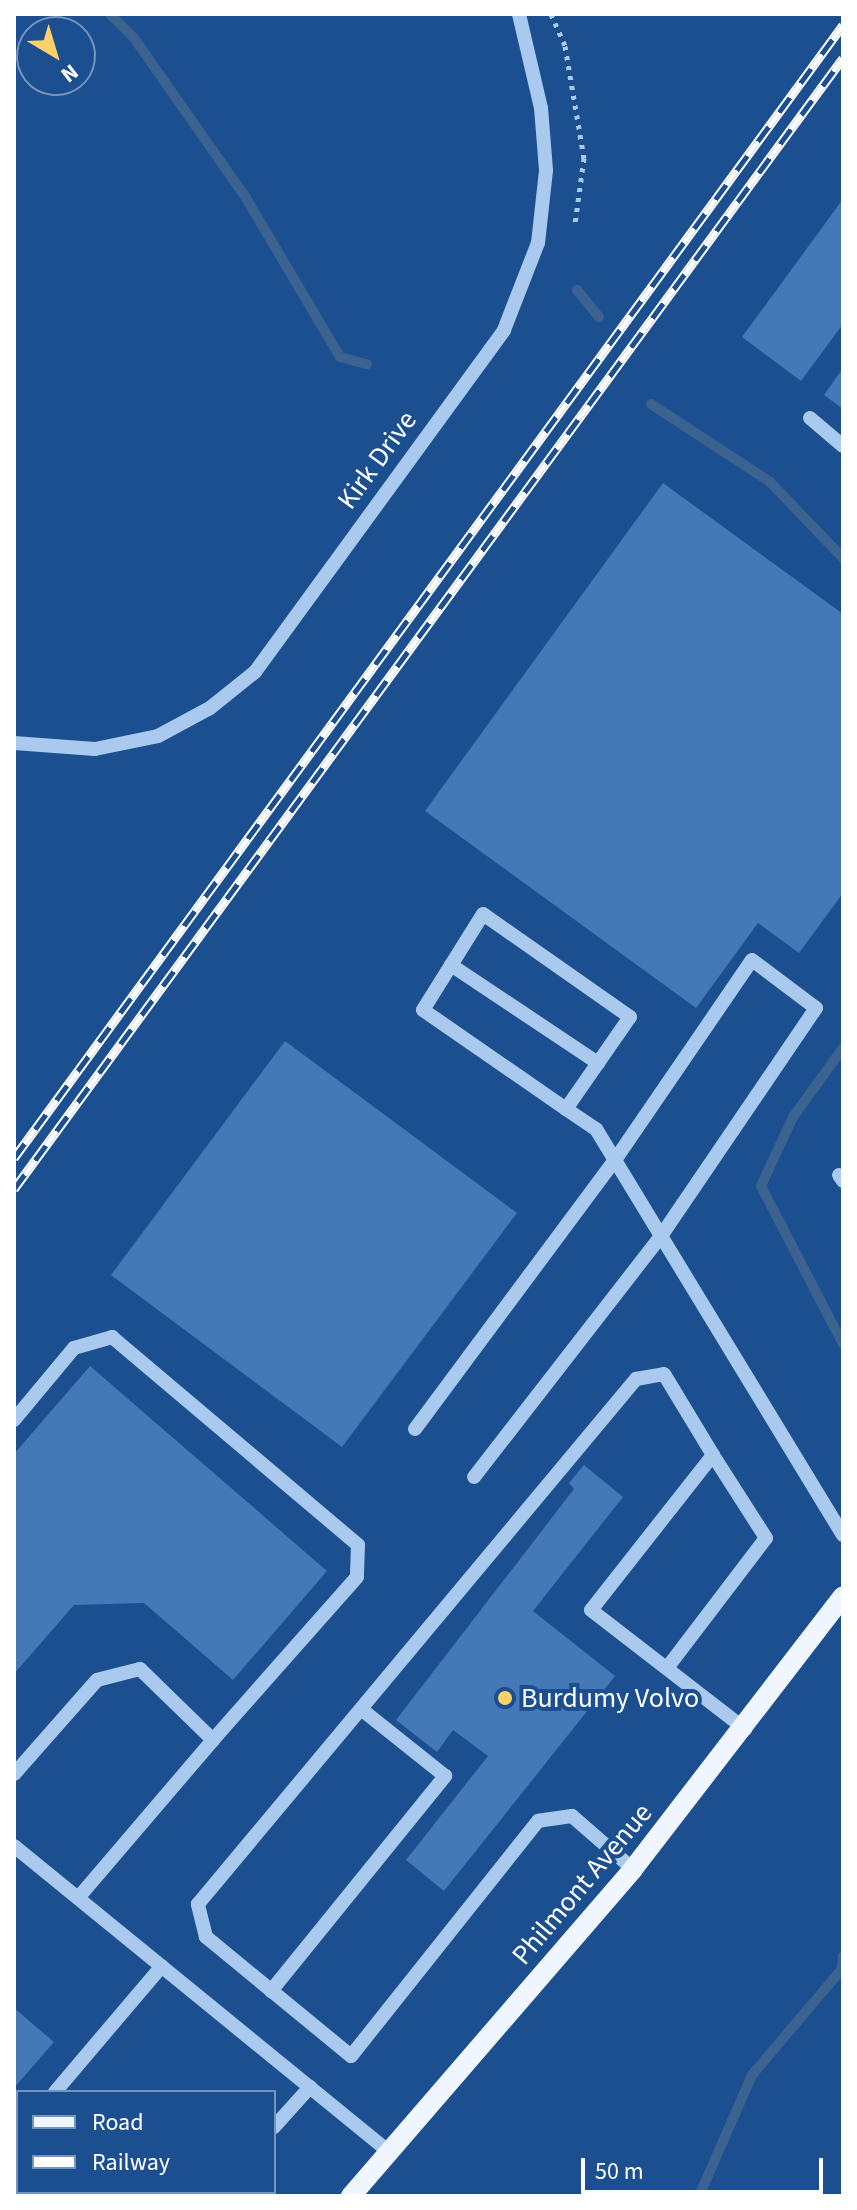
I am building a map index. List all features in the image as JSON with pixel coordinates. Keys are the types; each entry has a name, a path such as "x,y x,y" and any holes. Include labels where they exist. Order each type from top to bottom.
{"main road":[{"name":"Philmont Avenue","path":"351,2196 633,1869 745,1729 843,1596"}],"street":[{"name":"Kirk Drive","path":"14,743 95,749 158,736 210,708 255,672 504,330 538,243 546,170 541,108 519,14"},
{"path":"810,418 843,446"},
{"path":"566,1109 630,1017 483,914 423,1010 566,1109 596,1129 843,1535"},
{"path":"415,1429 615,1160 752,960 816,1008 661,1236 474,1477"},
{"path":"451,965 598,1063"},
{"path":"14,1420 74,1348 112,1337 358,1545 357,1577 78,1898"},
{"path":"633,1869 572,1816 538,1821 351,2056 206,1937 198,1904 636,1379 664,1374 766,1538 667,1668"},
{"path":"713,1455 591,1610 745,1729"},
{"path":"14,1774 97,1680 140,1669 213,1740"},
{"path":"271,1991 445,1776 361,1709"},
{"path":"14,1846 389,2152"},
{"path":"57,2090 162,1966"},
{"path":"276,2125 310,2087"}],"path":[{"path":"551,14 565,46 584,158 575,224"}],"building":[{"path":"843,199 843,324 801,381 742,337"},
{"path":"843,368 843,409 824,395"},
{"path":"663,483 843,614 843,893 799,953 758,923 696,1008 425,811"},
{"path":"285,1041 517,1213 342,1447 111,1275"},
{"path":"90,1366 327,1571 233,1680 144,1603 74,1605 14,1674 14,1454"},
{"name":"Burdumy Volvo","path":"584,1465 623,1497 533,1611 615,1676 444,1891 406,1860 488,1756 453,1730 437,1752 396,1720 574,1489 569,1483"},
{"path":"14,2008 54,2042 14,2088"},
{"path":"32,2194 78,2194 30,2196"}],"waterway":[{"path":"110,14 134,38 246,198 340,357 367,364"},
{"path":"577,290 599,317"},
{"path":"651,404 770,482 843,558"},
{"path":"843,1048 793,1117 761,1186 843,1344"},
{"path":"699,2196 752,2075 842,1969 843,1956"}],"railway":[{"path":"14,1158 843,25"},
{"path":"14,1189 843,58"}],"place":[{"name":"Burdumy Volvo","path":"505,1698"}]}
